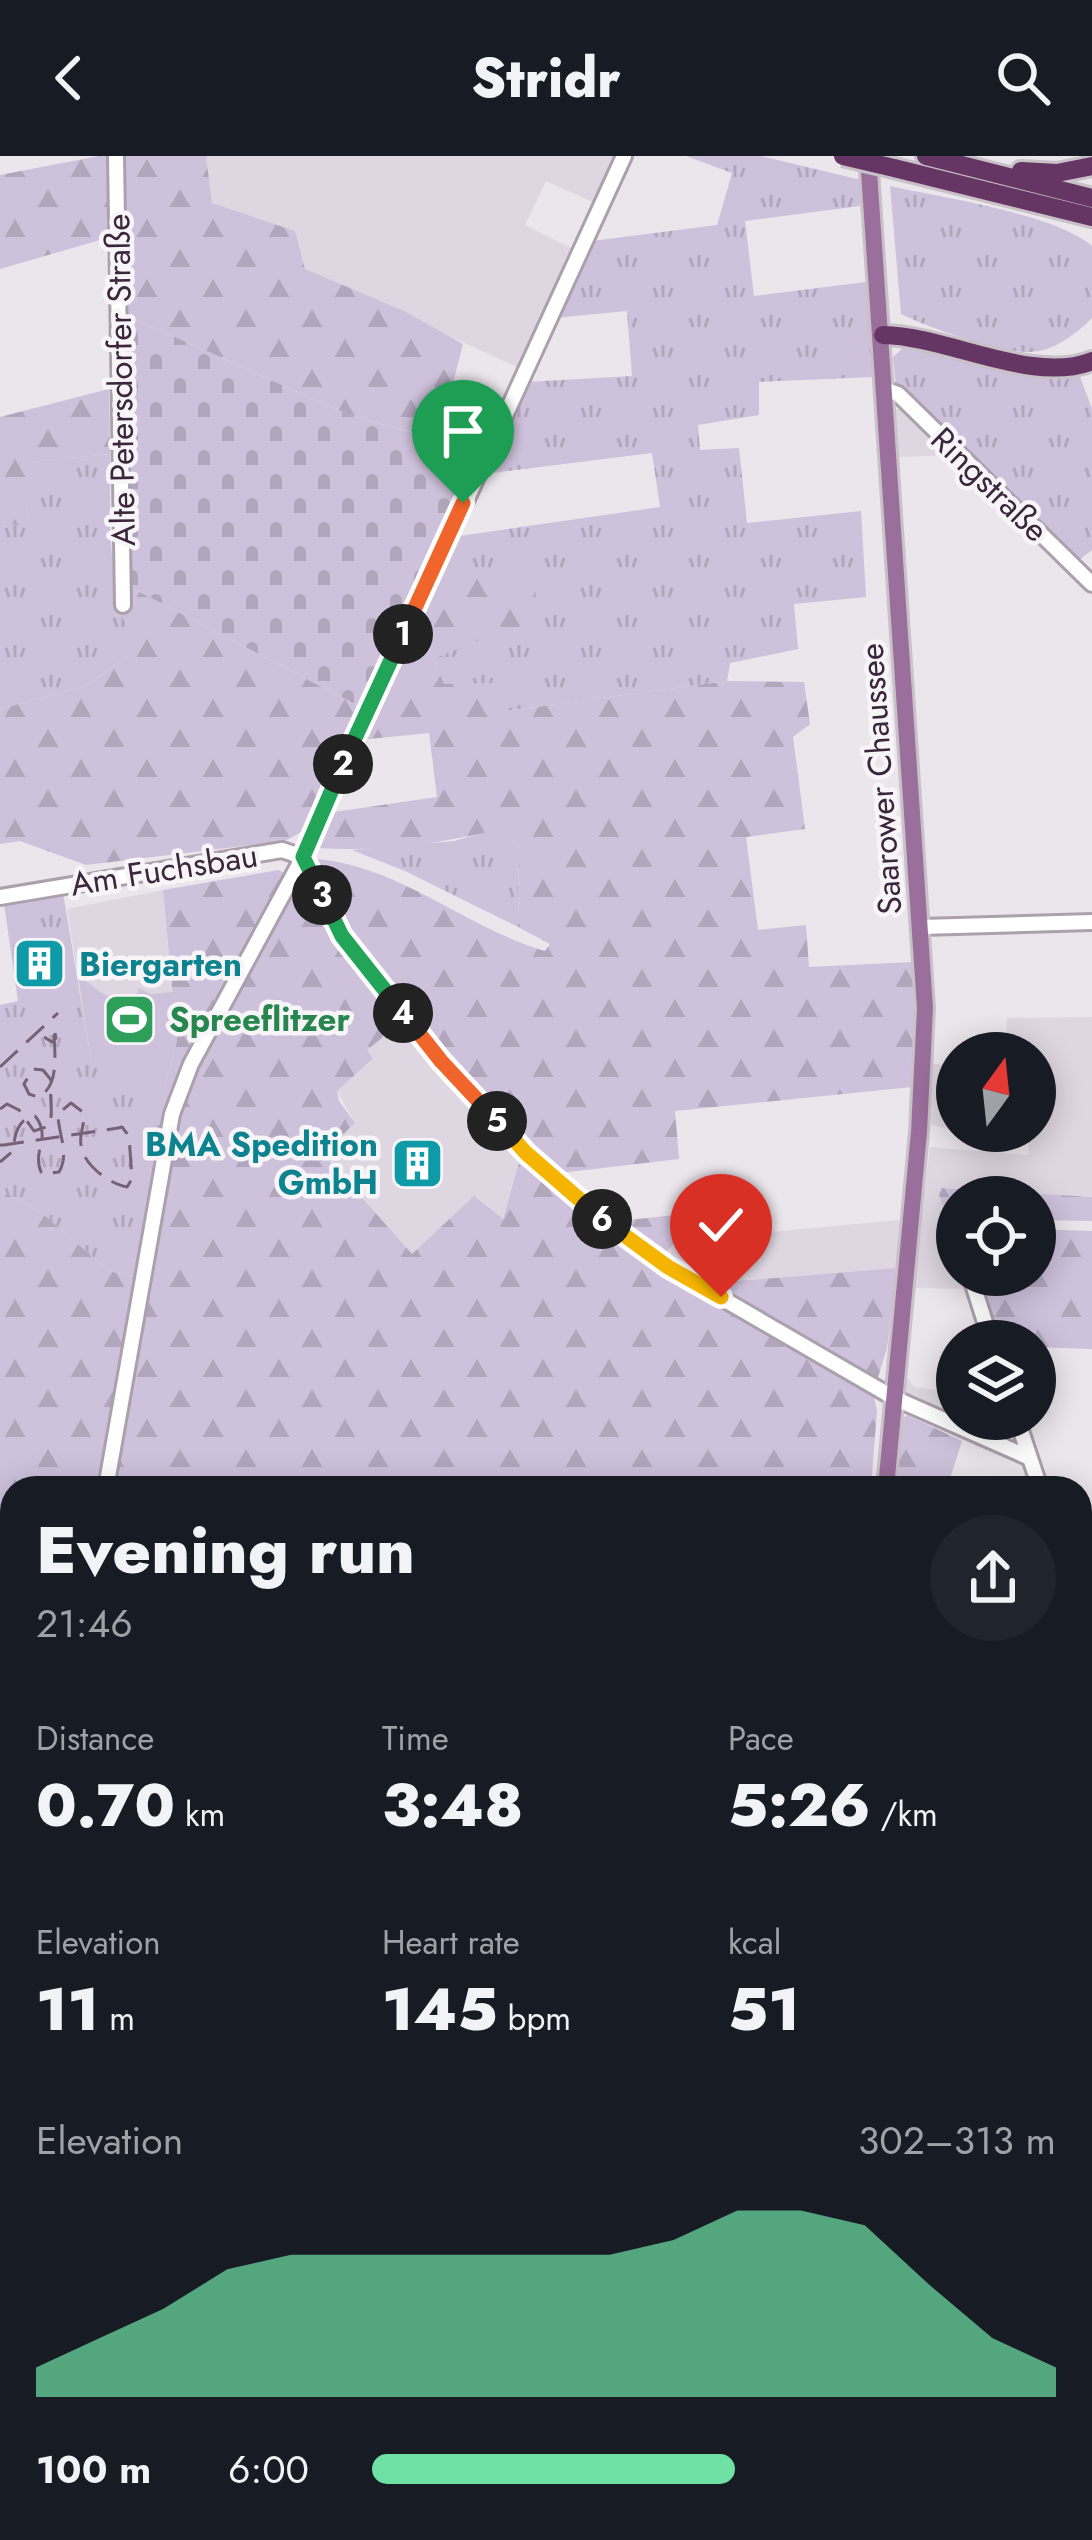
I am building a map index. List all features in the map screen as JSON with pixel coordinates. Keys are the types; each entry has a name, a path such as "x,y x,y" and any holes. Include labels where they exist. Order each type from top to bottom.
{"highway":[{"path":"843,156 1092,218"},
{"path":"926,156 1092,198"},
{"path":"974,169 1057,173 1092,166"},
{"path":"1036,204 1092,230"},
{"path":"883,334 926,339 1049,368 1092,361"}],"main road":[{"name":"Saarower Chaussee","path":"868,156 921,927 925,1057 887,1476"}],"street":[{"name":"Alte Petersdorfer Straße","path":"116,156 124,605"},
{"path":"108,1476 172,1114 191,1064 303,857 624,156"},
{"name":"Ringstraße","path":"884,389 898,394 1092,584"},
{"name":"Am Fuchsbau","path":"0,896 282,850 303,857 342,936 441,1061 554,1178 602,1220 668,1267 894,1398 1030,1458"},
{"path":"921,927 1092,922"},
{"path":"1024,1440 1036,1476"}],"shaded area":[{"path":"206,156 616,156 593,202 546,181 525,225 571,248 517,367 304,269 294,231 212,203"},
{"path":"902,407 951,455 898,457 896,410"},
{"path":"163,890 177,1040 92,1066 67,909"},
{"path":"1092,1017 1092,1197 1056,1195 1056,1176 936,1176 936,1288 913,1288 930,1147 936,1152 1056,1152 1056,1032 1007,1032 1007,1018"},
{"path":"398,1024 522,1156 502,1220 474,1196 412,1255 323,1154 355,1123 337,1091 373,1060 366,1050"},
{"path":"933,1064 936,1064 936,1126 931,1125"},
{"path":"899,1220 897,1268 711,1283 664,1255 675,1241"},
{"path":"905,1375 914,1387 936,1390 936,1410 903,1394"}],"green space":[{"path":"110,156 107,238 0,269 0,175"},
{"path":"124,156 206,156 212,203 295,231 305,269 404,311 463,344 452,387 429,437 349,415 126,315"},
{"path":"686,156 761,156 861,180 860,206 745,221 754,296 866,282 873,377 759,382 759,415 698,425 700,450 739,448 747,523 861,511 866,597 794,604 798,649 730,663 727,681 507,711 443,684 433,658 477,641 435,574 453,537 660,507 652,453 483,474 526,382 632,376 627,311 555,318 592,241 717,225 732,173"},
{"path":"890,186 1025,216 1075,234 1092,246 1092,318 1054,346 1027,352 962,338 901,314"},
{"path":"126,315 349,415 478,451 359,706 126,585"},
{"path":"924,346 1051,376 1079,374 1092,409 1092,550 1075,563 896,387 893,357 904,347"},
{"path":"109,389 110,454 29,462 26,526 0,522 0,417"},
{"path":"110,454 116,609 128,625 128,656 86,686 0,709 0,522 26,525 28,462"},
{"path":"435,574 535,581 537,626 477,641 433,659 444,684 494,683 507,711 727,681 804,682 810,724 793,737 805,829 746,837 758,930 806,925 809,967 913,962 912,1087 675,1111 679,1159 560,1173 602,1210 625,1207 628,1220 743,1208 747,1235 675,1241 665,1254 711,1283 897,1268 887,1348 873,1394 877,1410 872,1476 0,1476 0,1190 42,1213 109,1271 137,1278 164,1118 171,1101 162,1098 177,1040 163,890 279,870 312,890 329,882 318,859 377,874 516,941 545,951 550,944 518,927 519,848 500,829 409,846 316,848 327,813 437,797 429,733 359,740","holes":["399,1024 521,1156 503,1219 474,1196 412,1254 323,1154 355,1123 337,1091 373,1059 367,1050"]},
{"path":"126,585 359,706 303,831 285,841 86,865 20,841 0,844 0,709 86,686 128,656 128,626 116,609"},
{"path":"500,828 519,848 518,927 352,850 454,841"},
{"path":"63,893 92,1066 171,1100 137,1278 109,1271 42,1213 0,1190 0,1005 18,1001 4,904"},
{"name":"Spreeflitzer","path":"78,976 111,997 138,993 138,988 151,994 173,992 177,1040 162,1098 92,1066"},
{"path":"1056,1195 1092,1197 1092,1221 1056,1220"},
{"path":"1056,1230 1092,1231 1092,1349 1056,1348 1056,1320 991,1320 983,1296 1056,1296"},
{"path":"907,1415 936,1429 936,1440 962,1441 951,1476 894,1476 899,1421"}],"railway":[{"path":"0,1067 58,1013"},
{"path":"0,1109 7,1104 19,1110 34,1131 49,1126 51,1115 51,1092 51,1086 51,1080 43,1070 33,1069 24,1084 29,1094 38,1097 50,1086 53,1079 54,1070 55,1052 54,1043 54,1035 48,1032 44,1037 52,1042 56,1038 55,1033"},
{"path":"0,1145 4,1145 118,1128 122,1127 129,1136 132,1179 127,1187 120,1185 92,1166 81,1145 81,1137 81,1133 84,1113 71,1103 58,1114 58,1121 61,1136 63,1143 64,1151 59,1172 42,1174 38,1159 41,1145 42,1138 42,1131 35,1116 21,1123 15,1135 14,1140 14,1145 13,1151 0,1162"}],"place":[{"name":"Biergarten","path":"40,964"},
{"name":"Spreeflitzer","path":"130,1019"},
{"name":"BMA Spedition GmbH","path":"417,1163"}],"route":[{"path":"463,503 303,857 342,936 441,1061 526,1153 602,1220 668,1267 721,1297"}]}
